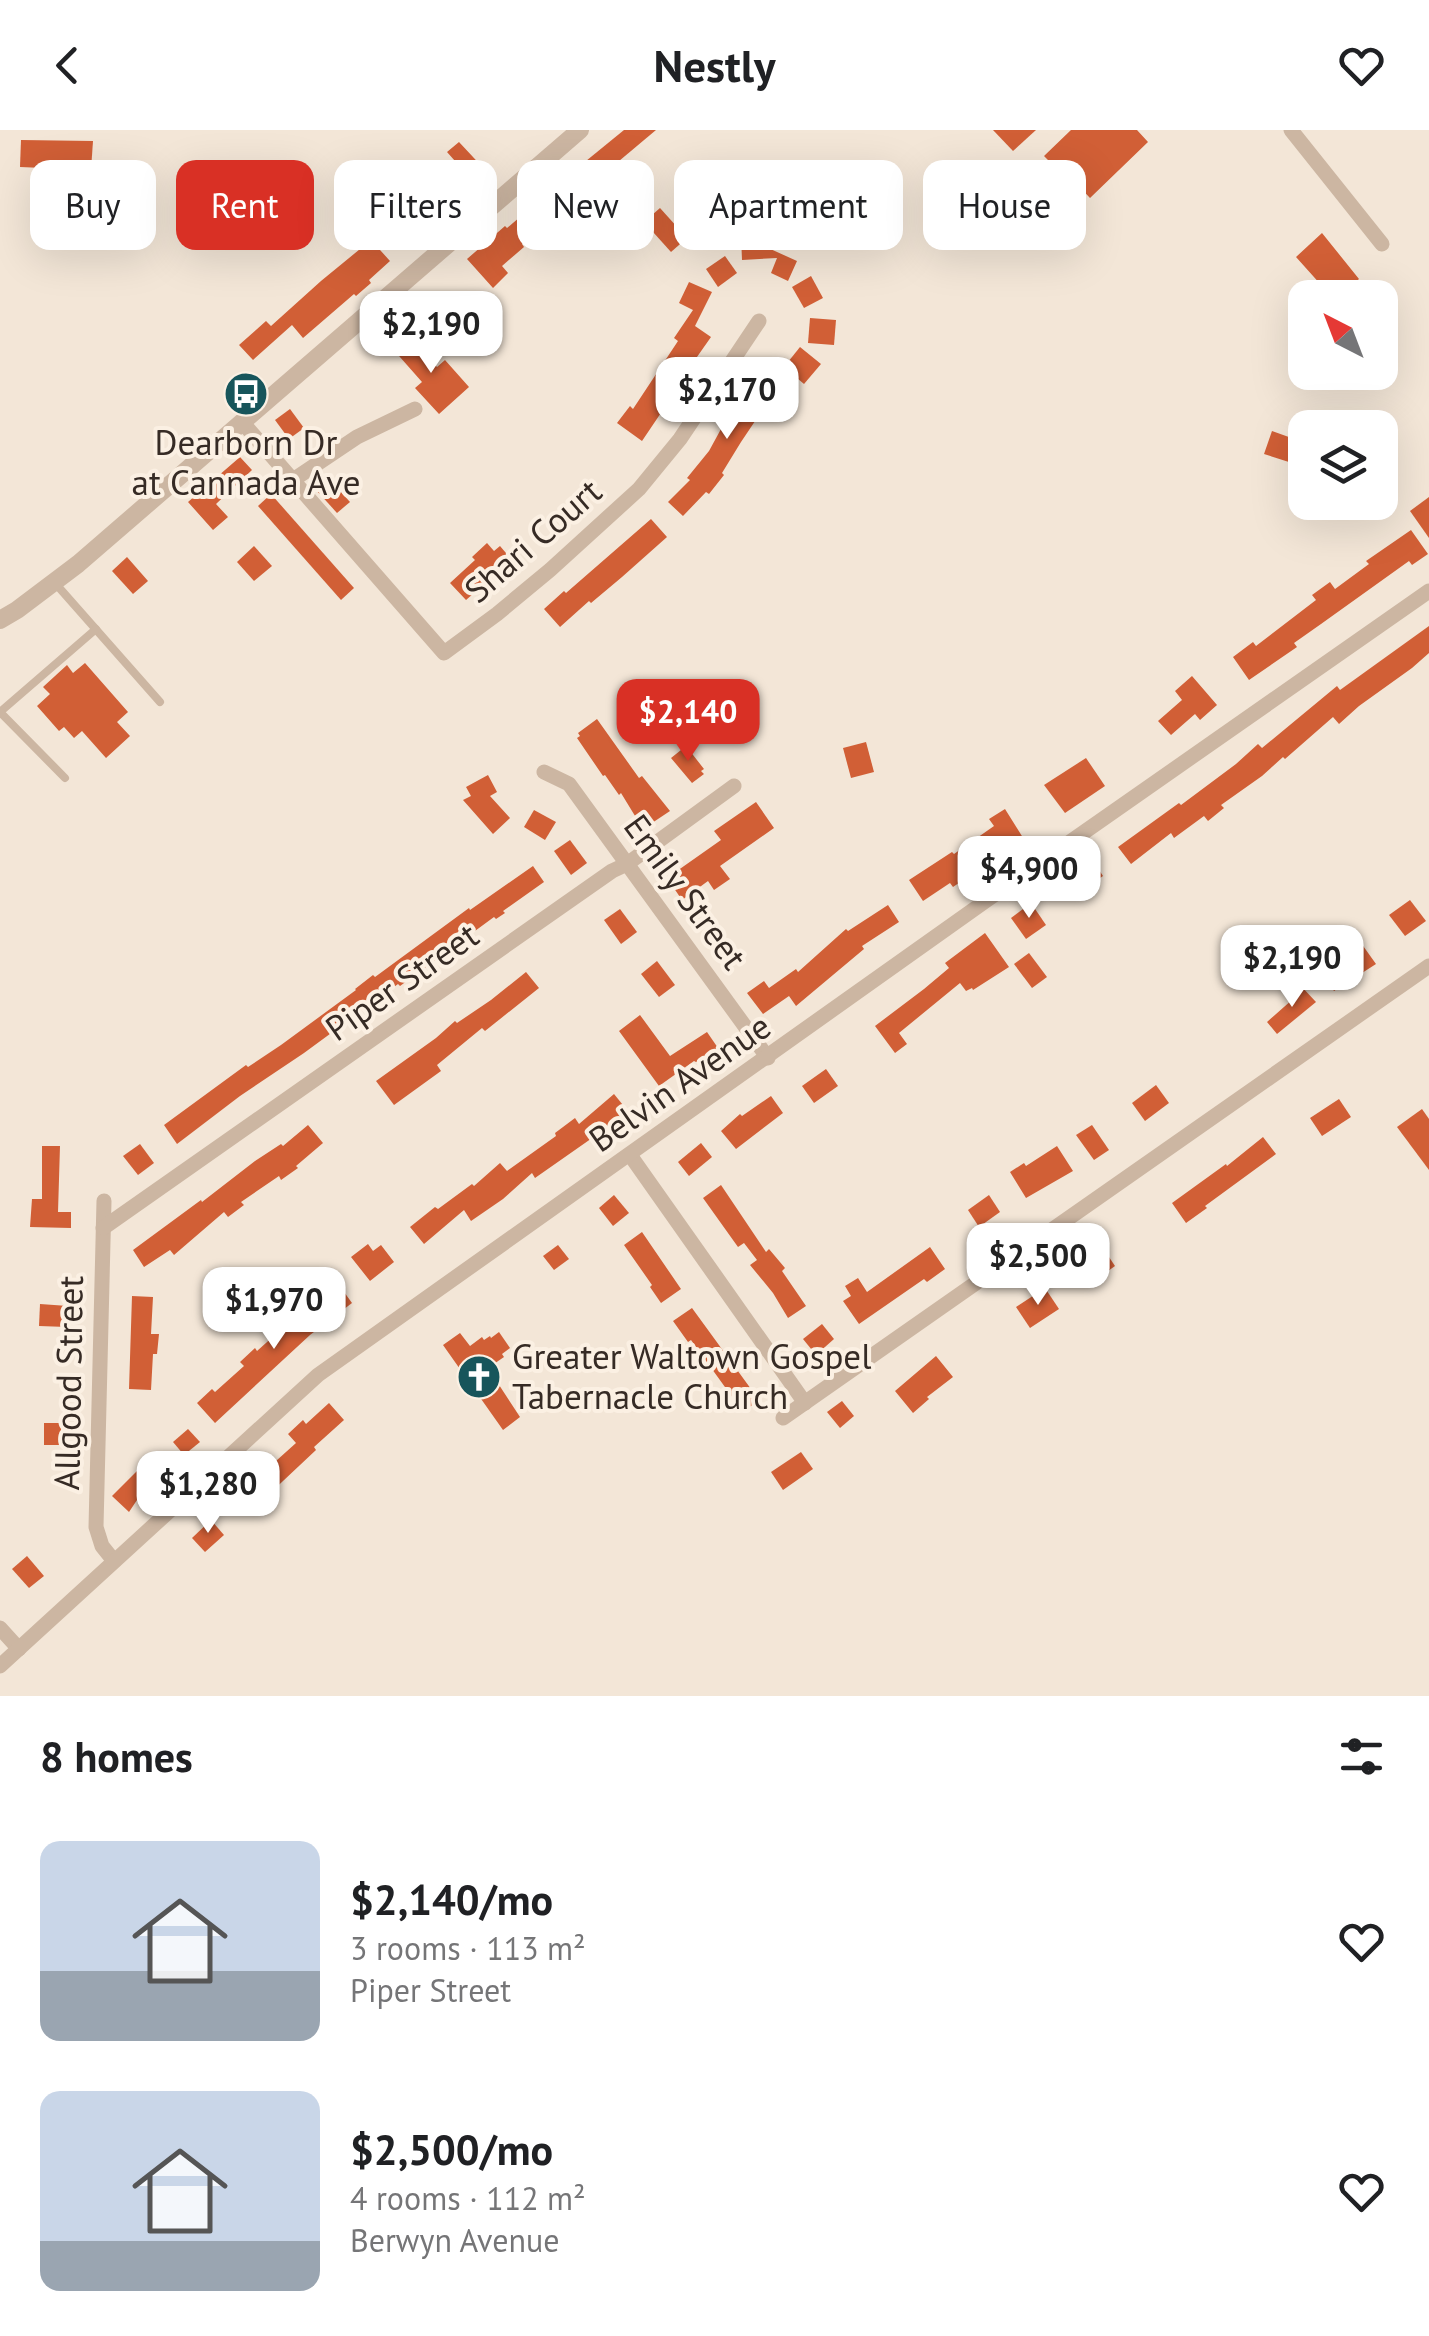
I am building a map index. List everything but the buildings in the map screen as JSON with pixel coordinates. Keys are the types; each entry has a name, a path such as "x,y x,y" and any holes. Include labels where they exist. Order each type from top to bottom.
{"street":[{"path":"0,620 55,583 580,130"},
{"path":"1291,130 1382,244"},
{"name":"Shari Court","path":"294,480 444,653 537,581 639,489 680,439 759,321"},
{"path":"242,422 294,480 357,437 415,409"},
{"name":"Belvin Avenue","path":"0,1666 318,1376 1429,591"},
{"name":"Emily Street","path":"544,772 569,784 768,1058"},
{"name":"Piper Street","path":"104,1228 734,786"},
{"path":"783,1418 1429,966"},
{"path":"630,1155 805,1403"},
{"name":"Allgood Street","path":"104,1200 96,1527 102,1546 114,1561"},
{"path":"0,1628 19,1649"}],"lane":[{"path":"55,583 160,702"},
{"path":"65,778 0,713 96,629"}],"place":[{"name":"Dearborn Dr at Cannada Ave","path":"246,394"},
{"name":"Greater Waltown Gospel Tabernacle Church","path":"479,1377"}]}
